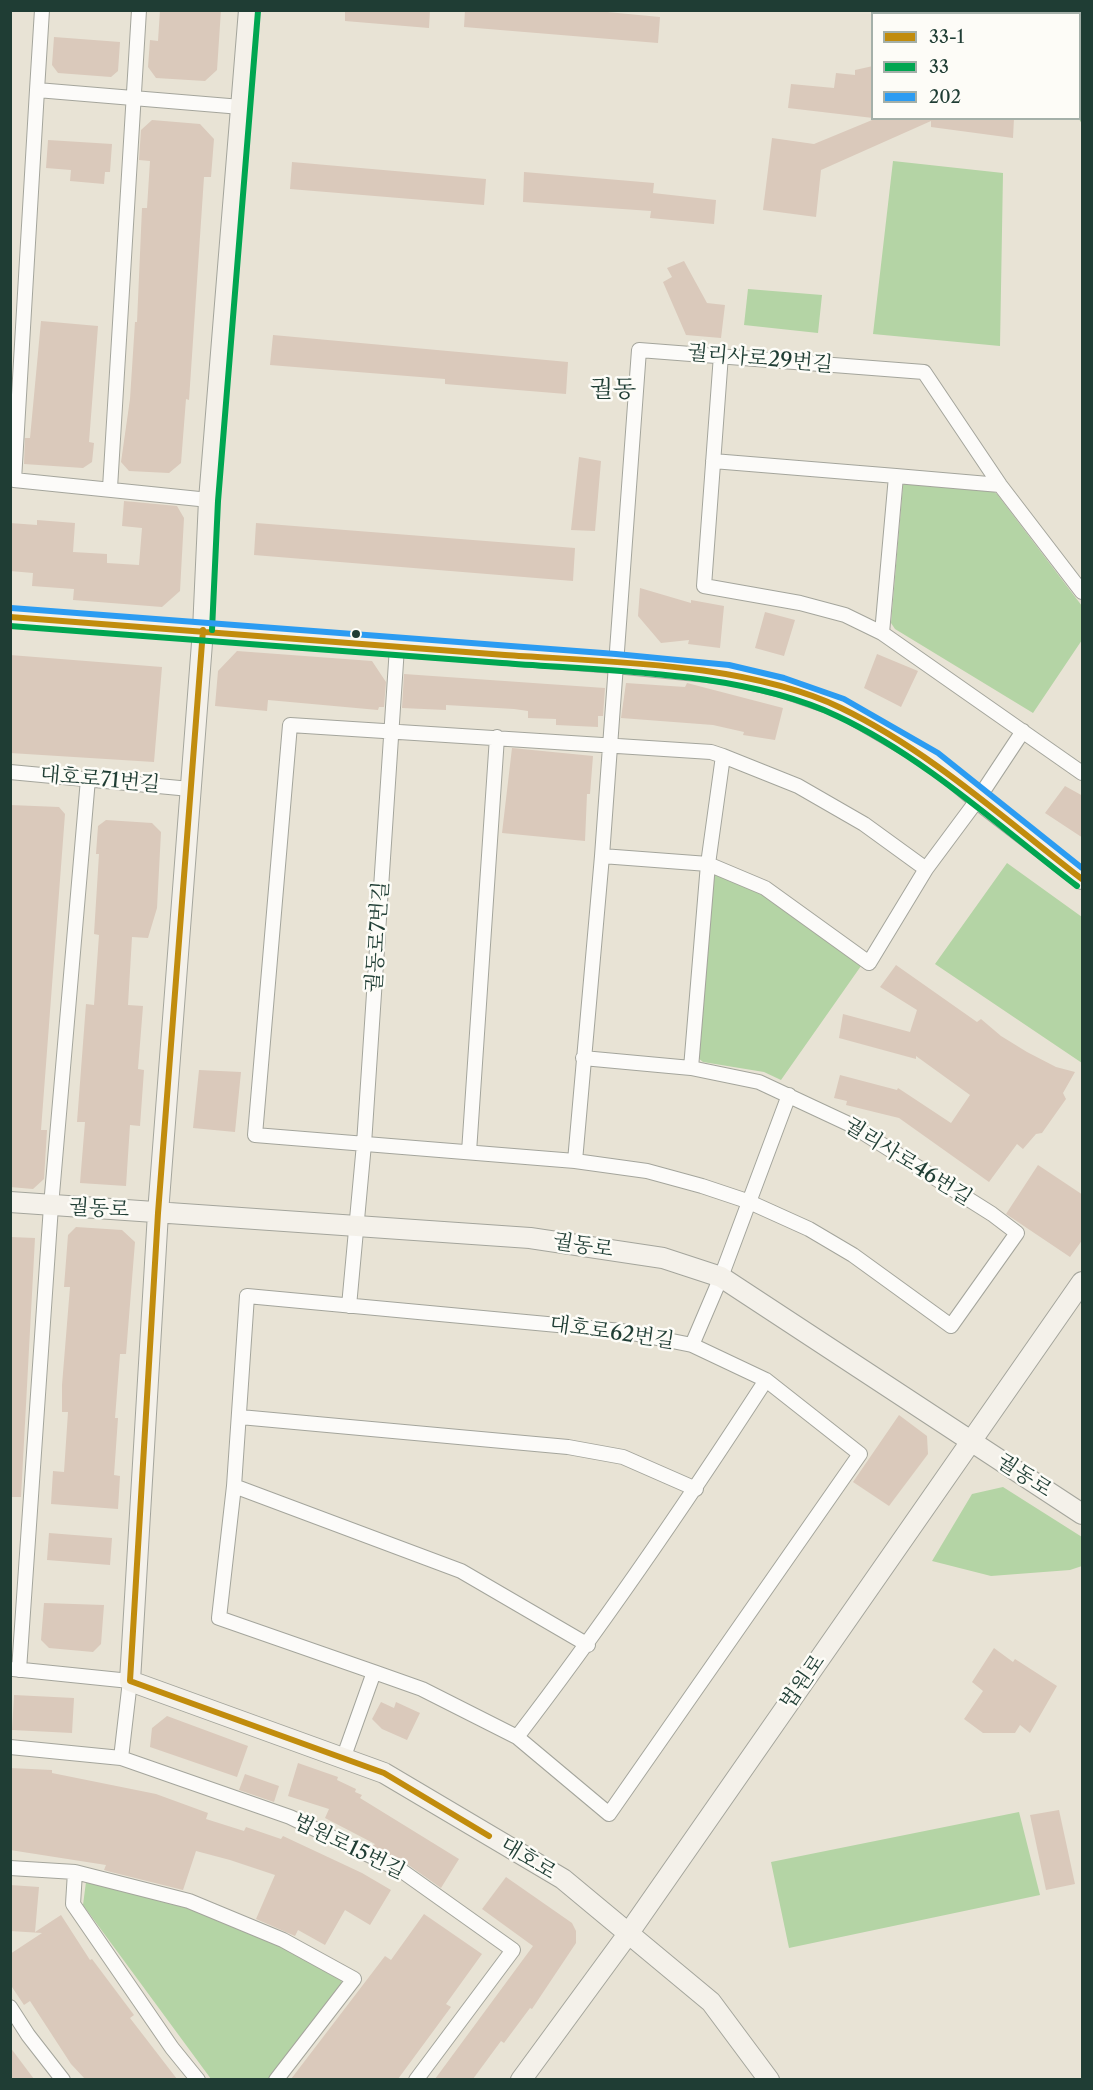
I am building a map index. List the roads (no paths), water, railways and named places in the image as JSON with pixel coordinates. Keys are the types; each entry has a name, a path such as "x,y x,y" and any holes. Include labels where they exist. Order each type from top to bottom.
{"street":[{"path":"42,10 14,480 110,488 208,500"},
{"path":"110,488 139,10"},
{"path":"121,1758 130,1681 158,1213 203,630 208,500 249,10"},
{"path":"37,90 132,100 241,107"},
{"name":"궐리사로29번길","path":"615,663 639,350 924,372 1000,485 1083,592"},
{"path":"721,355 704,586 800,603 845,615 882,633 1083,773"},
{"path":"713,461 1000,485"},
{"path":"882,633 896,476"},
{"path":"10,616 615,663 728,674 782,687 840,707 933,761 978,799 1083,879"},
{"name":"궐동로7번길","path":"350,1306 364,1144 397,647"},
{"path":"575,1161 602,856 615,663"},
{"name":"궐리사로46번길","path":"392,731 290,725 255,1135 575,1161 647,1171 747,1201 809,1229 853,1255 951,1326 1017,1233 992,1214 851,1125 759,1082 692,1068 583,1058"},
{"path":"392,731 711,752 798,786 864,824 926,869"},
{"path":"602,856 708,864 765,888 869,963 926,869 978,799 1023,731"},
{"path":"469,1152 496,737"},
{"path":"692,1068 708,864 723,756"},
{"name":"대호로71번길","path":"10,772 190,789"},
{"path":"88,779 51,1206 15,1669 130,1681"},
{"path":"692,1345 721,1276 747,1201 789,1095"},
{"name":"궐동로","path":"10,1202 530,1238 663,1258 721,1276 1083,1514"},
{"name":"법원로","path":"521,2079 628,1934 1083,1282"},
{"name":"대호로62번길","path":"247,1296 350,1306 622,1331 692,1345 766,1380 860,1454 609,1814 517,1737 422,1689 219,1618 234,1486 247,1296"},
{"path":"517,1737 588,1645 696,1489 766,1380"},
{"path":"240,1417 568,1447 623,1457 696,1489"},
{"path":"234,1486 460,1571 588,1645"},
{"path":"343,1759 374,1672"},
{"name":"대호로","path":"130,1681 384,1773 563,1879 711,2002 769,2079"},
{"name":"법원로15번길","path":"10,1747 121,1758 290,1817 402,1871 513,1950 416,2079"},
{"path":"10,1868 75,1872 189,1901 283,1940 354,1979 276,2079"},
{"path":"75,1872 73,1904 172,2048 198,2079"},
{"path":"10,2007 28,2035 63,2079"}],"district":[{"name":"궐동","path":"613,390"}]}
